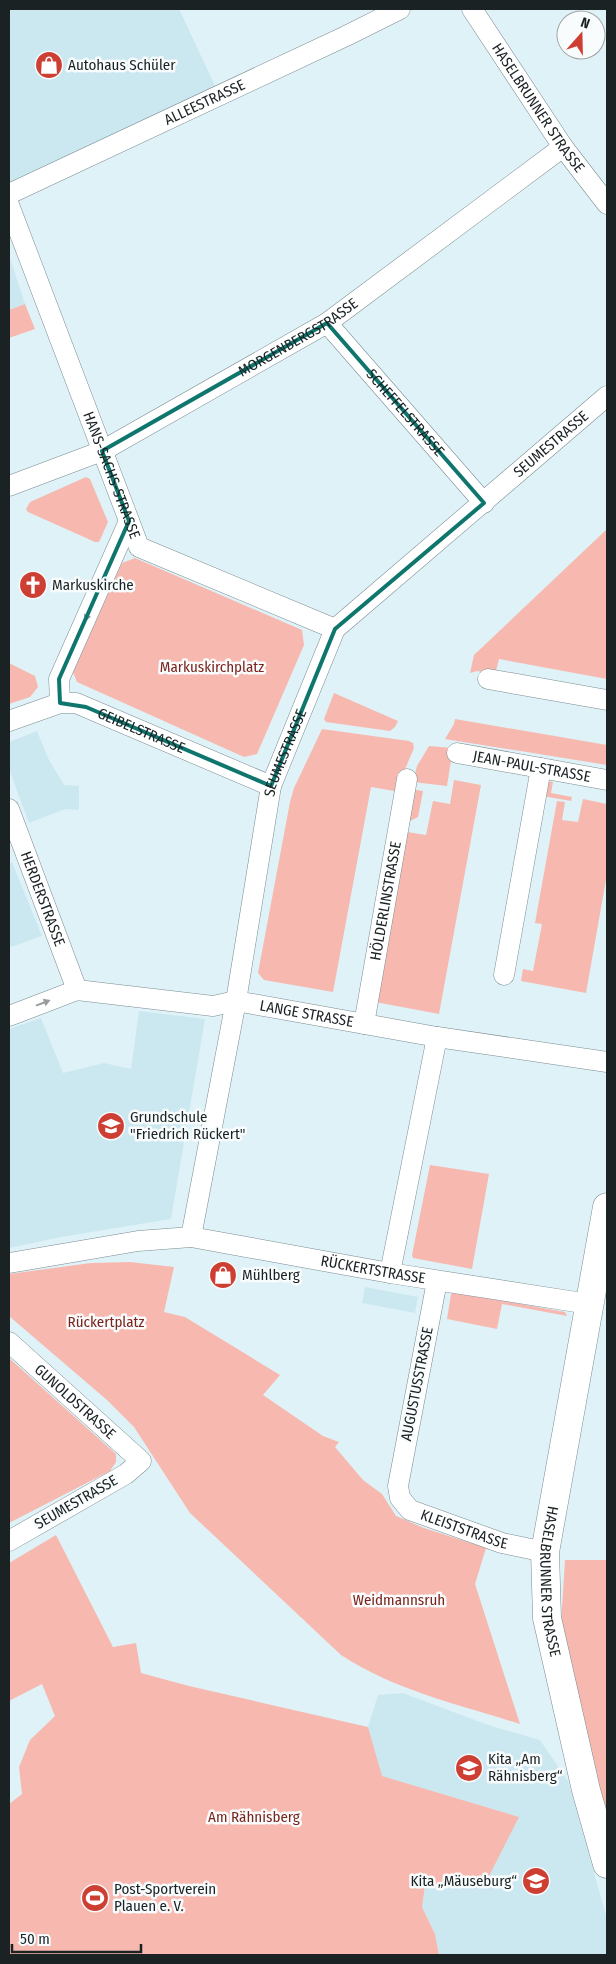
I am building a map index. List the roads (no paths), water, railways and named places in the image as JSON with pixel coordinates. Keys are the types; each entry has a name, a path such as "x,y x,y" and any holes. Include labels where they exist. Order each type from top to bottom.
{"street":[{"name":"ALLEESTRASSE","path":"9,194 328,45 400,9"},
{"name":"HASELBRUNNER STRASSE","path":"472,9 563,147 607,204"},
{"name":"MORGENBERGSTRASSE","path":"9,486 102,451 327,323 563,147"},
{"name":"HANS-SACHS-STRASSE","path":"9,205 139,547 335,629"},
{"name":"SCHEFFELSTRASSE","path":"327,323 484,502"},
{"name":"SEUMESTRASSE","path":"191,1237 236,1001 271,786 335,629 607,396"},
{"path":"60,703 59,680 129,521"},
{"path":"488,679 607,700"},
{"name":"GEIBELSTRASSE","path":"9,722 60,703 76,703 271,786"},
{"name":"JEAN-PAUL-STRASSE","path":"456,753 607,780"},
{"path":"504,974 540,768"},
{"name":"HÖLDERLINSTRASSE","path":"364,1024 407,779"},
{"name":"HERDERSTRASSE","path":"9,809 77,990"},
{"name":"LANGE STRASSE","path":"9,1016 77,990 213,1006 236,1001 437,1037 607,1062"},
{"path":"390,1273 437,1037"},
{"name":"HASELBRUNNER STRASSE","path":"607,1207 544,1552 547,1618 586,1790 607,1864"},
{"name":"RÜCKERTSTRASSE","path":"9,1263 138,1240 191,1237 437,1281 589,1304"},
{"name":"AUGUSTUSSTRASSE","path":"398,1486 437,1281"},
{"name":"GUNOLDSTRASSE","path":"9,1342 141,1461"},
{"name":"SEUMESTRASSE","path":"9,1541 126,1474 141,1461"},
{"name":"KLEISTSTRASSE","path":"398,1486 400,1498 410,1510 502,1543 544,1552"}],"place":[{"name":"Autohaus Schüler","path":"49,65"},
{"name":"Markuskirche","path":"33,585"},
{"name":"Grundschule \"Friedrich Rückert\"","path":"111,1126"},
{"name":"Mühlberg","path":"223,1275"},
{"name":"Kita „Am Rähnisberg“","path":"469,1768"},
{"name":"Kita „Mäuseburg“","path":"536,1881"},
{"name":"Post-Sportverein Plauen e. V.","path":"95,1898"}],"park label":[{"name":"Markuskirchplatz","path":"212,667"},
{"name":"Rückertplatz","path":"106,1322"},
{"name":"Weidmannsruh","path":"399,1600"},
{"name":"Am Rähnisberg","path":"254,1817"}]}
